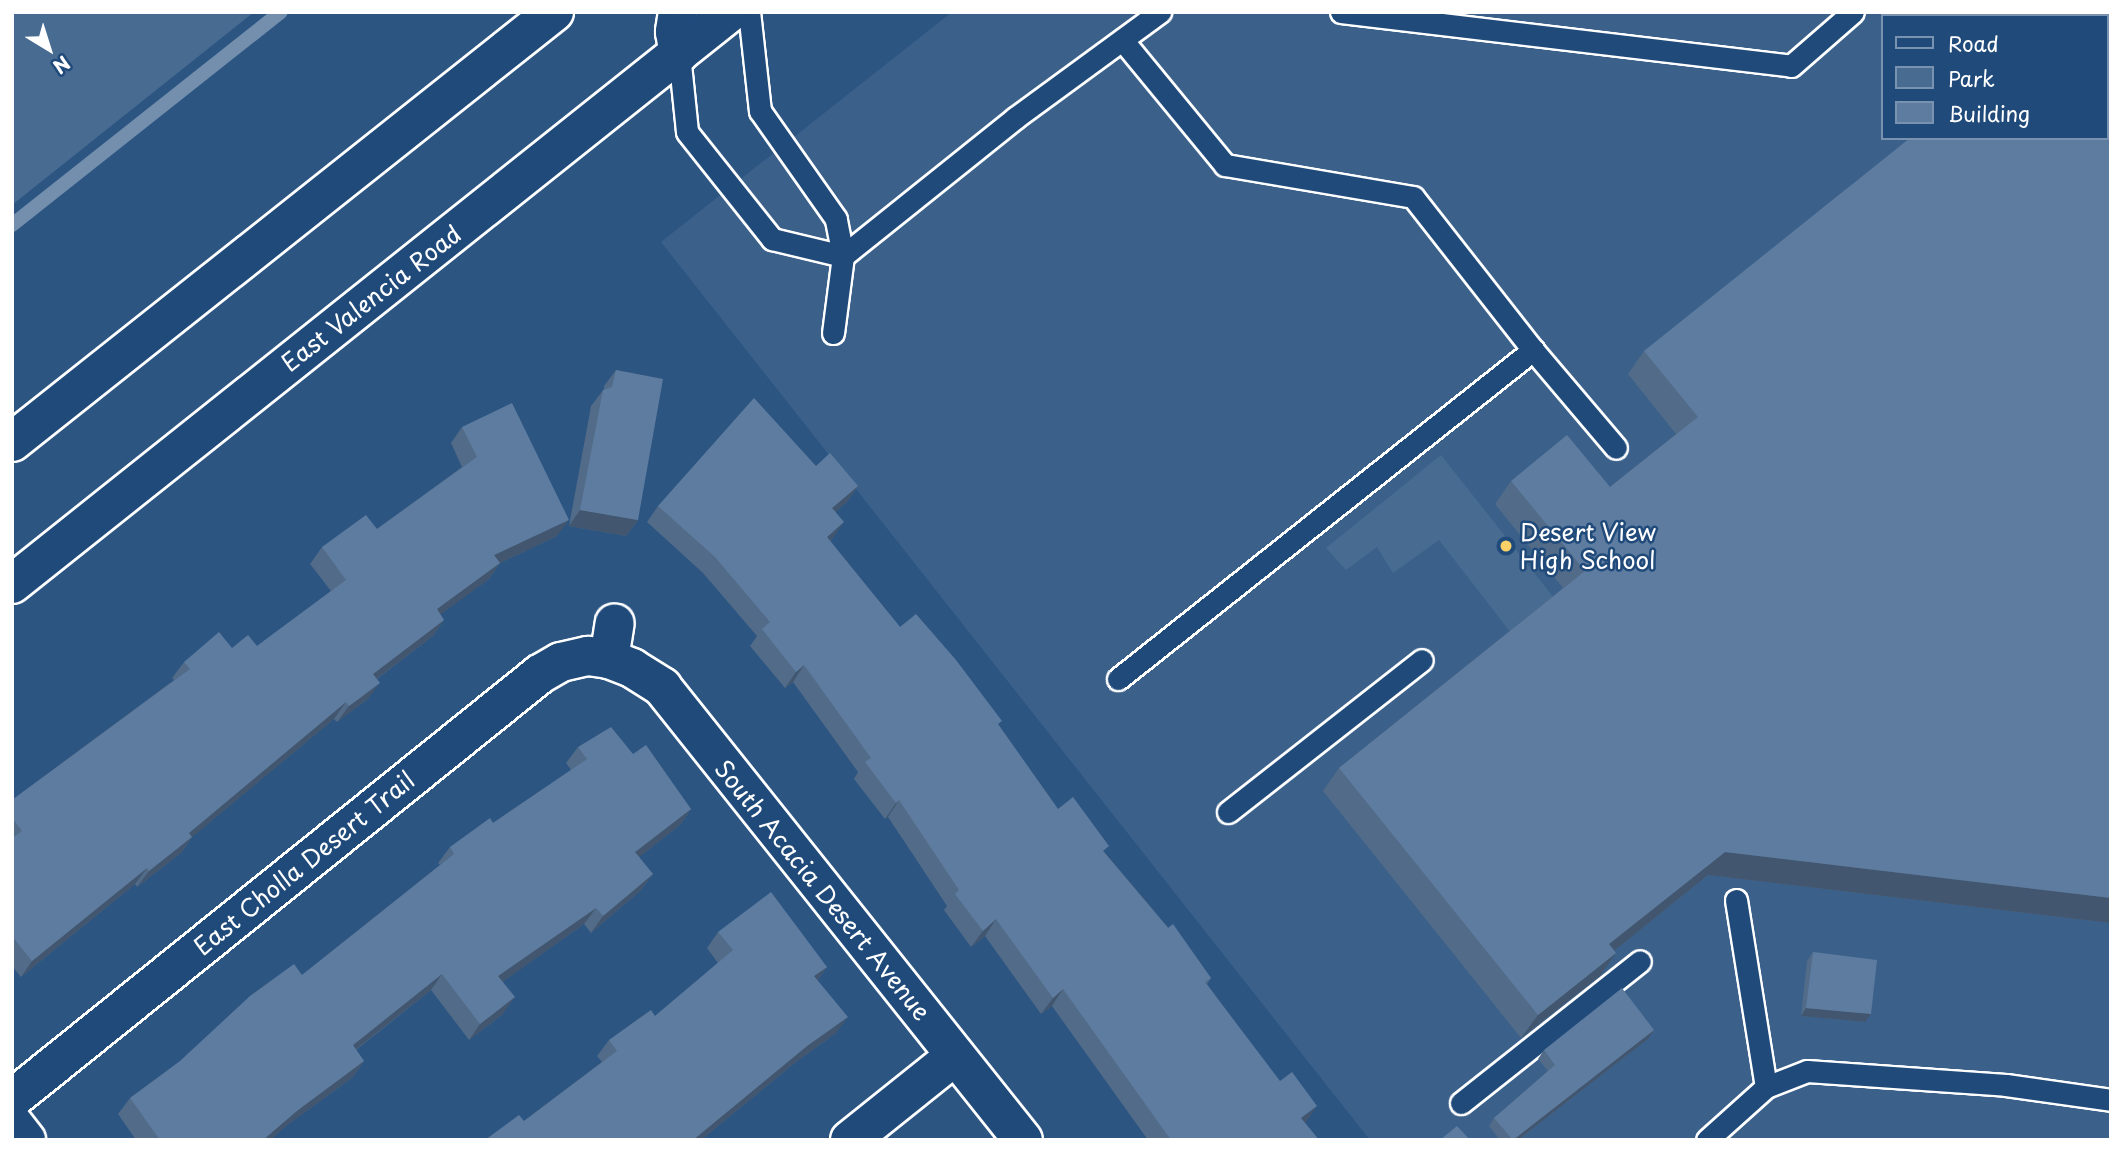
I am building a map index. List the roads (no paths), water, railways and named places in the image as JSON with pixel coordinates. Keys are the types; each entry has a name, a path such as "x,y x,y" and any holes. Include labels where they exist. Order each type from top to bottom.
{"main road":[{"path":"12,442 554,12"},
{"path":"678,12 675,32 679,54"},
{"name":"East Valencia Road","path":"12,584 730,12"},
{"name":"South Acacia Desert Avenue","path":"612,641 632,668 662,687 1023,1140"},
{"name":"East Cholla Desert Trail","path":"12,1098 540,674 561,662 588,656 612,641"},
{"path":"850,1140 955,1056"},
{"path":"12,1122 26,1140"}],"lane":[{"path":"749,12 760,111 836,219 843,256 833,333"},
{"path":"843,256 1015,118 1160,12"},
{"path":"1340,12 1791,66 1853,12"},
{"path":"1123,41 1224,165 1413,197 1532,350 1616,448"},
{"path":"679,54 687,132 772,239 843,256"},
{"path":"1118,679 1532,350"},
{"path":"1228,812 1422,660"},
{"path":"1736,900 1766,1087"},
{"path":"1461,1103 1640,961"},
{"path":"1707,1140 1766,1087 1807,1071 2006,1085 2111,1100"}],"waterway":[{"path":"12,225 281,12"}],"place":[{"name":"Desert View High School","path":"1506,546"}]}
